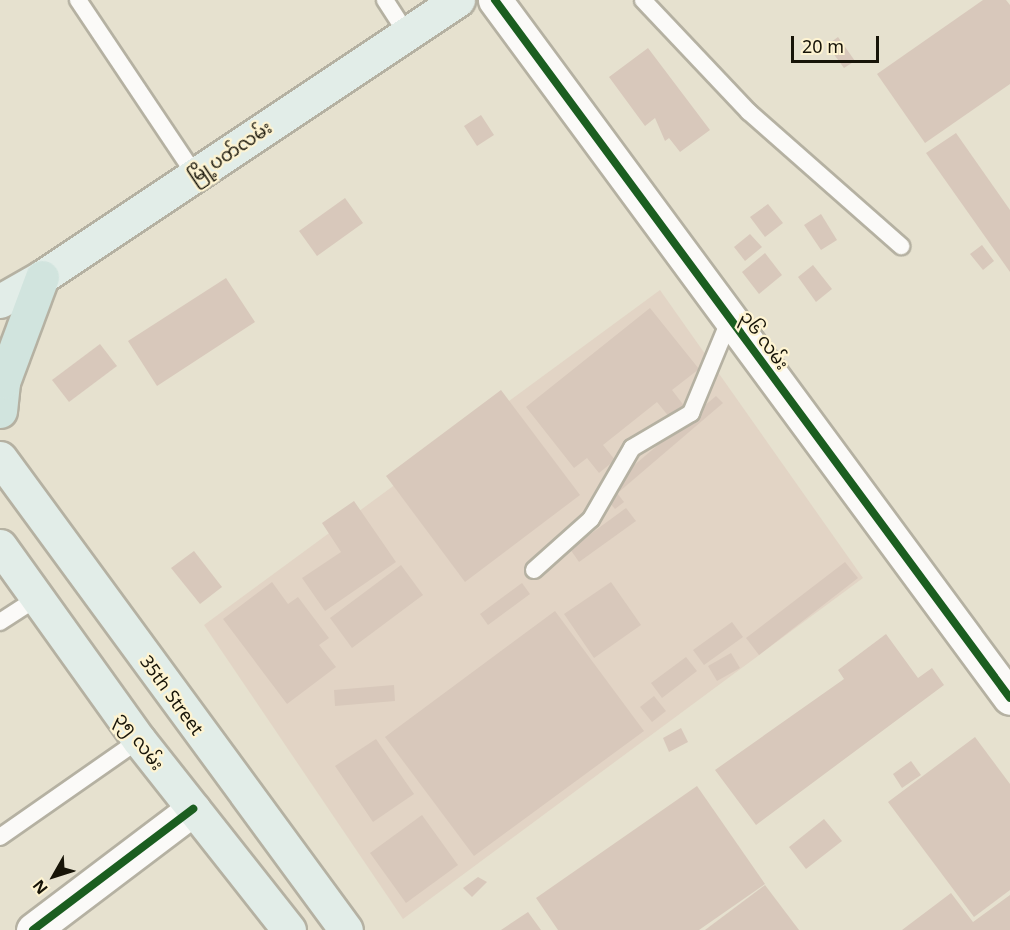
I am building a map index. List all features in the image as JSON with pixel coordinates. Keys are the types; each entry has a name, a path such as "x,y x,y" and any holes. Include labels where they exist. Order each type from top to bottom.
{"highway":[{"path":"0,411 3,382 42,278"}],"main road":[{"name":"မြို့ပတ်လမ်း","path":"0,301 42,278 458,0"},
{"name":"35th Street","path":"0,458 156,674 346,930"},
{"name":"၃၅ လမ်း","path":"0,546 139,740 289,930"},
{"path":"113,704 156,674"}],"street":[{"name":"၃၆ လမ်း","path":"495,0 1010,698"},
{"path":"33,930 193,809"}],"lane":[{"path":"78,0 195,175"},
{"path":"385,0 407,34"},
{"path":"643,0 749,112 901,246"},
{"path":"534,570 591,519 632,448 691,412 730,319"},
{"path":"0,622 37,598"},
{"path":"0,837 139,740"}],"shaded area":[{"path":"660,290 863,578 403,919 204,625"}],"building":[{"path":"983,0 1006,0 1010,5 1010,84 925,143 877,74"},
{"path":"838,37 855,61 844,68 827,45"},
{"path":"648,48 710,130 680,152 669,138 665,141 655,118 645,126 609,77"},
{"path":"481,115 494,135 477,146 464,126"},
{"path":"956,133 1010,210 1010,272 926,153"},
{"path":"345,198 363,223 317,256 299,231"},
{"path":"768,204 783,223 765,237 750,217"},
{"path":"821,214 837,240 821,250 804,225"},
{"path":"750,234 762,247 745,261 734,247"},
{"path":"982,245 994,261 983,270 970,254"},
{"path":"765,253 782,275 759,294 742,272"},
{"path":"813,265 832,289 816,302 798,277"},
{"path":"226,278 255,322 157,386 128,341"},
{"path":"650,308 699,369 672,390 685,407 670,418 657,402 603,445 615,460 599,473 587,458 574,468 526,407"},
{"path":"100,344 117,366 69,402 52,380"},
{"path":"501,390 580,495 465,582 386,476"},
{"path":"716,396 723,403 620,491 613,483"},
{"path":"614,489 624,502 615,509 604,496"},
{"path":"354,501 396,562 325,611 302,578 341,552 322,523"},
{"path":"626,508 636,521 579,562 570,549"},
{"path":"194,551 222,587 200,604 171,568"},
{"path":"845,562 858,578 759,655 746,638"},
{"path":"401,565 423,595 352,648 330,618"},
{"path":"272,582 288,604 298,597 329,638 319,645 336,667 287,704 223,619"},
{"path":"611,582 641,625 594,658 564,614"},
{"path":"522,583 530,594 488,625 480,614"},
{"path":"555,611 644,731 474,856 385,737"},
{"path":"732,622 743,637 704,665 693,650"},
{"path":"886,634 918,678 932,668 944,685 756,825 715,770 844,679 838,670"},
{"path":"731,653 740,668 717,681 708,666"},
{"path":"686,657 697,671 662,698 651,683"},
{"path":"394,685 395,701 335,706 334,690"},
{"path":"654,696 666,711 652,722 640,707"},
{"path":"681,728 688,742 669,752 663,738"},
{"path":"975,737 1010,784 1010,890 974,917 888,802"},
{"path":"376,739 414,794 373,822 335,766"},
{"path":"911,761 921,775 902,788 893,774"},
{"path":"697,786 765,884 699,930 558,930 536,898"},
{"path":"422,815 458,865 406,903 370,853"},
{"path":"824,819 842,841 806,869 789,847"},
{"path":"478,877 487,882 472,897 463,888"},
{"path":"765,885 799,930 705,930"},
{"path":"951,893 973,922 1010,895 1010,930 902,930"},
{"path":"528,912 541,930 501,930"}],"cycle path":[{"path":"495,0 1010,698"},
{"path":"33,930 193,809"}]}
